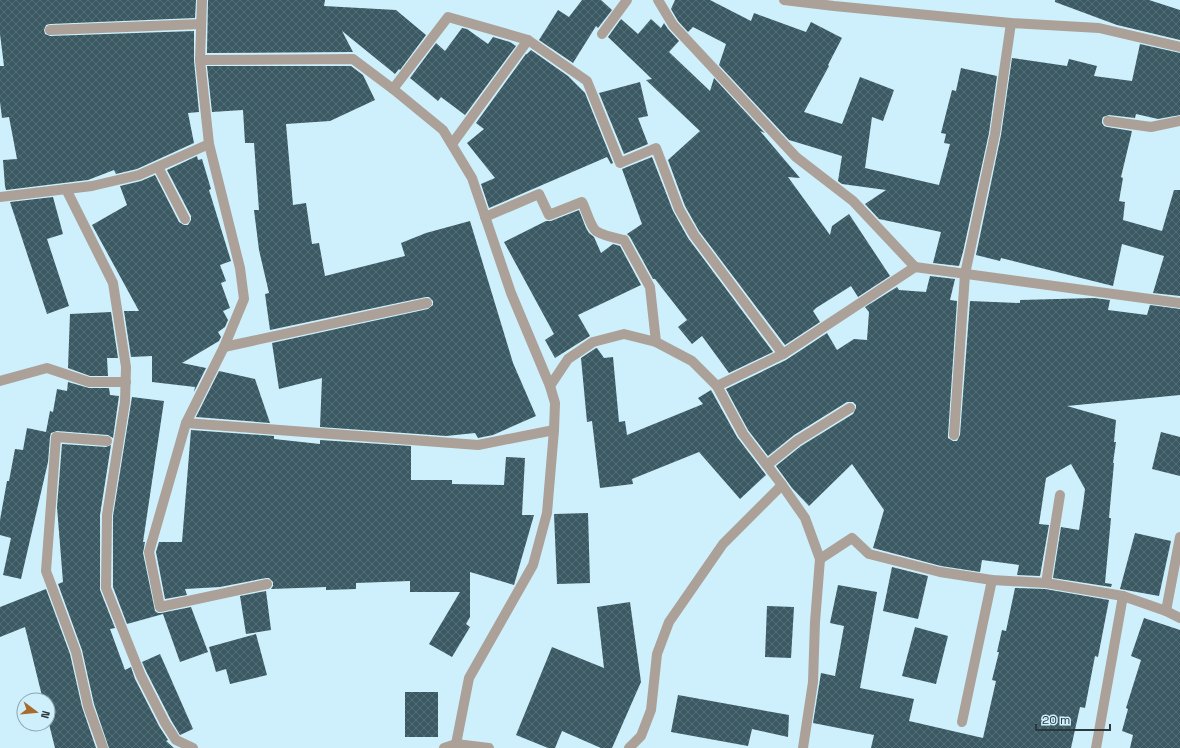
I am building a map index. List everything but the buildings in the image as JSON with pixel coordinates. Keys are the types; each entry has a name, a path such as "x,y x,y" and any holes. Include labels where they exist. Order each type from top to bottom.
{"street":[{"path":"202,0 200,60 209,144 240,268 244,299 224,348 186,423 150,552 160,607 267,584"},
{"path":"602,34 627,0"},
{"path":"658,0 673,25 796,157 853,202 915,267 1180,303"},
{"path":"784,0 1011,23 1099,28 1180,47"},
{"path":"393,89 448,16 528,40 587,81 620,163 656,148 679,210 694,235 783,354"},
{"path":"954,435 965,274 995,134 1011,23"},
{"path":"50,30 201,24"},
{"path":"452,144 528,40"},
{"path":"200,60 353,59 393,89 443,130 472,178 511,294 550,386 555,404 547,513 533,565 470,678 456,744"},
{"path":"1108,121 1151,127 1180,121"},
{"path":"0,197 92,186 139,175 209,144"},
{"path":"158,167 185,220"},
{"path":"66,188 113,283 126,367 125,402 107,515 106,588 141,676 165,722 176,740 193,748"},
{"path":"486,216 539,194 549,215 582,202 596,230 624,240 650,287 656,342"},
{"path":"717,386 783,354 915,267"},
{"path":"224,348 427,302"},
{"path":"550,386 568,359 593,342 624,334 656,342 692,361 717,386 743,434 805,518 820,559 815,622 813,682 803,748"},
{"path":"0,381 47,368 89,382 126,382"},
{"path":"767,465 797,441 850,408"},
{"path":"186,423 478,445 554,430"},
{"path":"103,748 88,706 76,652 46,571 56,437 107,441"},
{"path":"629,748 641,736 651,710 657,654 669,622 723,544 782,485"},
{"path":"1046,583 1060,495"},
{"path":"1166,611 1180,537"},
{"path":"820,559 852,538 868,554 940,572 992,580 1046,583 1123,596 1166,611 1180,618"},
{"path":"962,722 992,580"},
{"path":"1096,748 1123,596"},
{"path":"444,748 456,744 489,748"}]}
